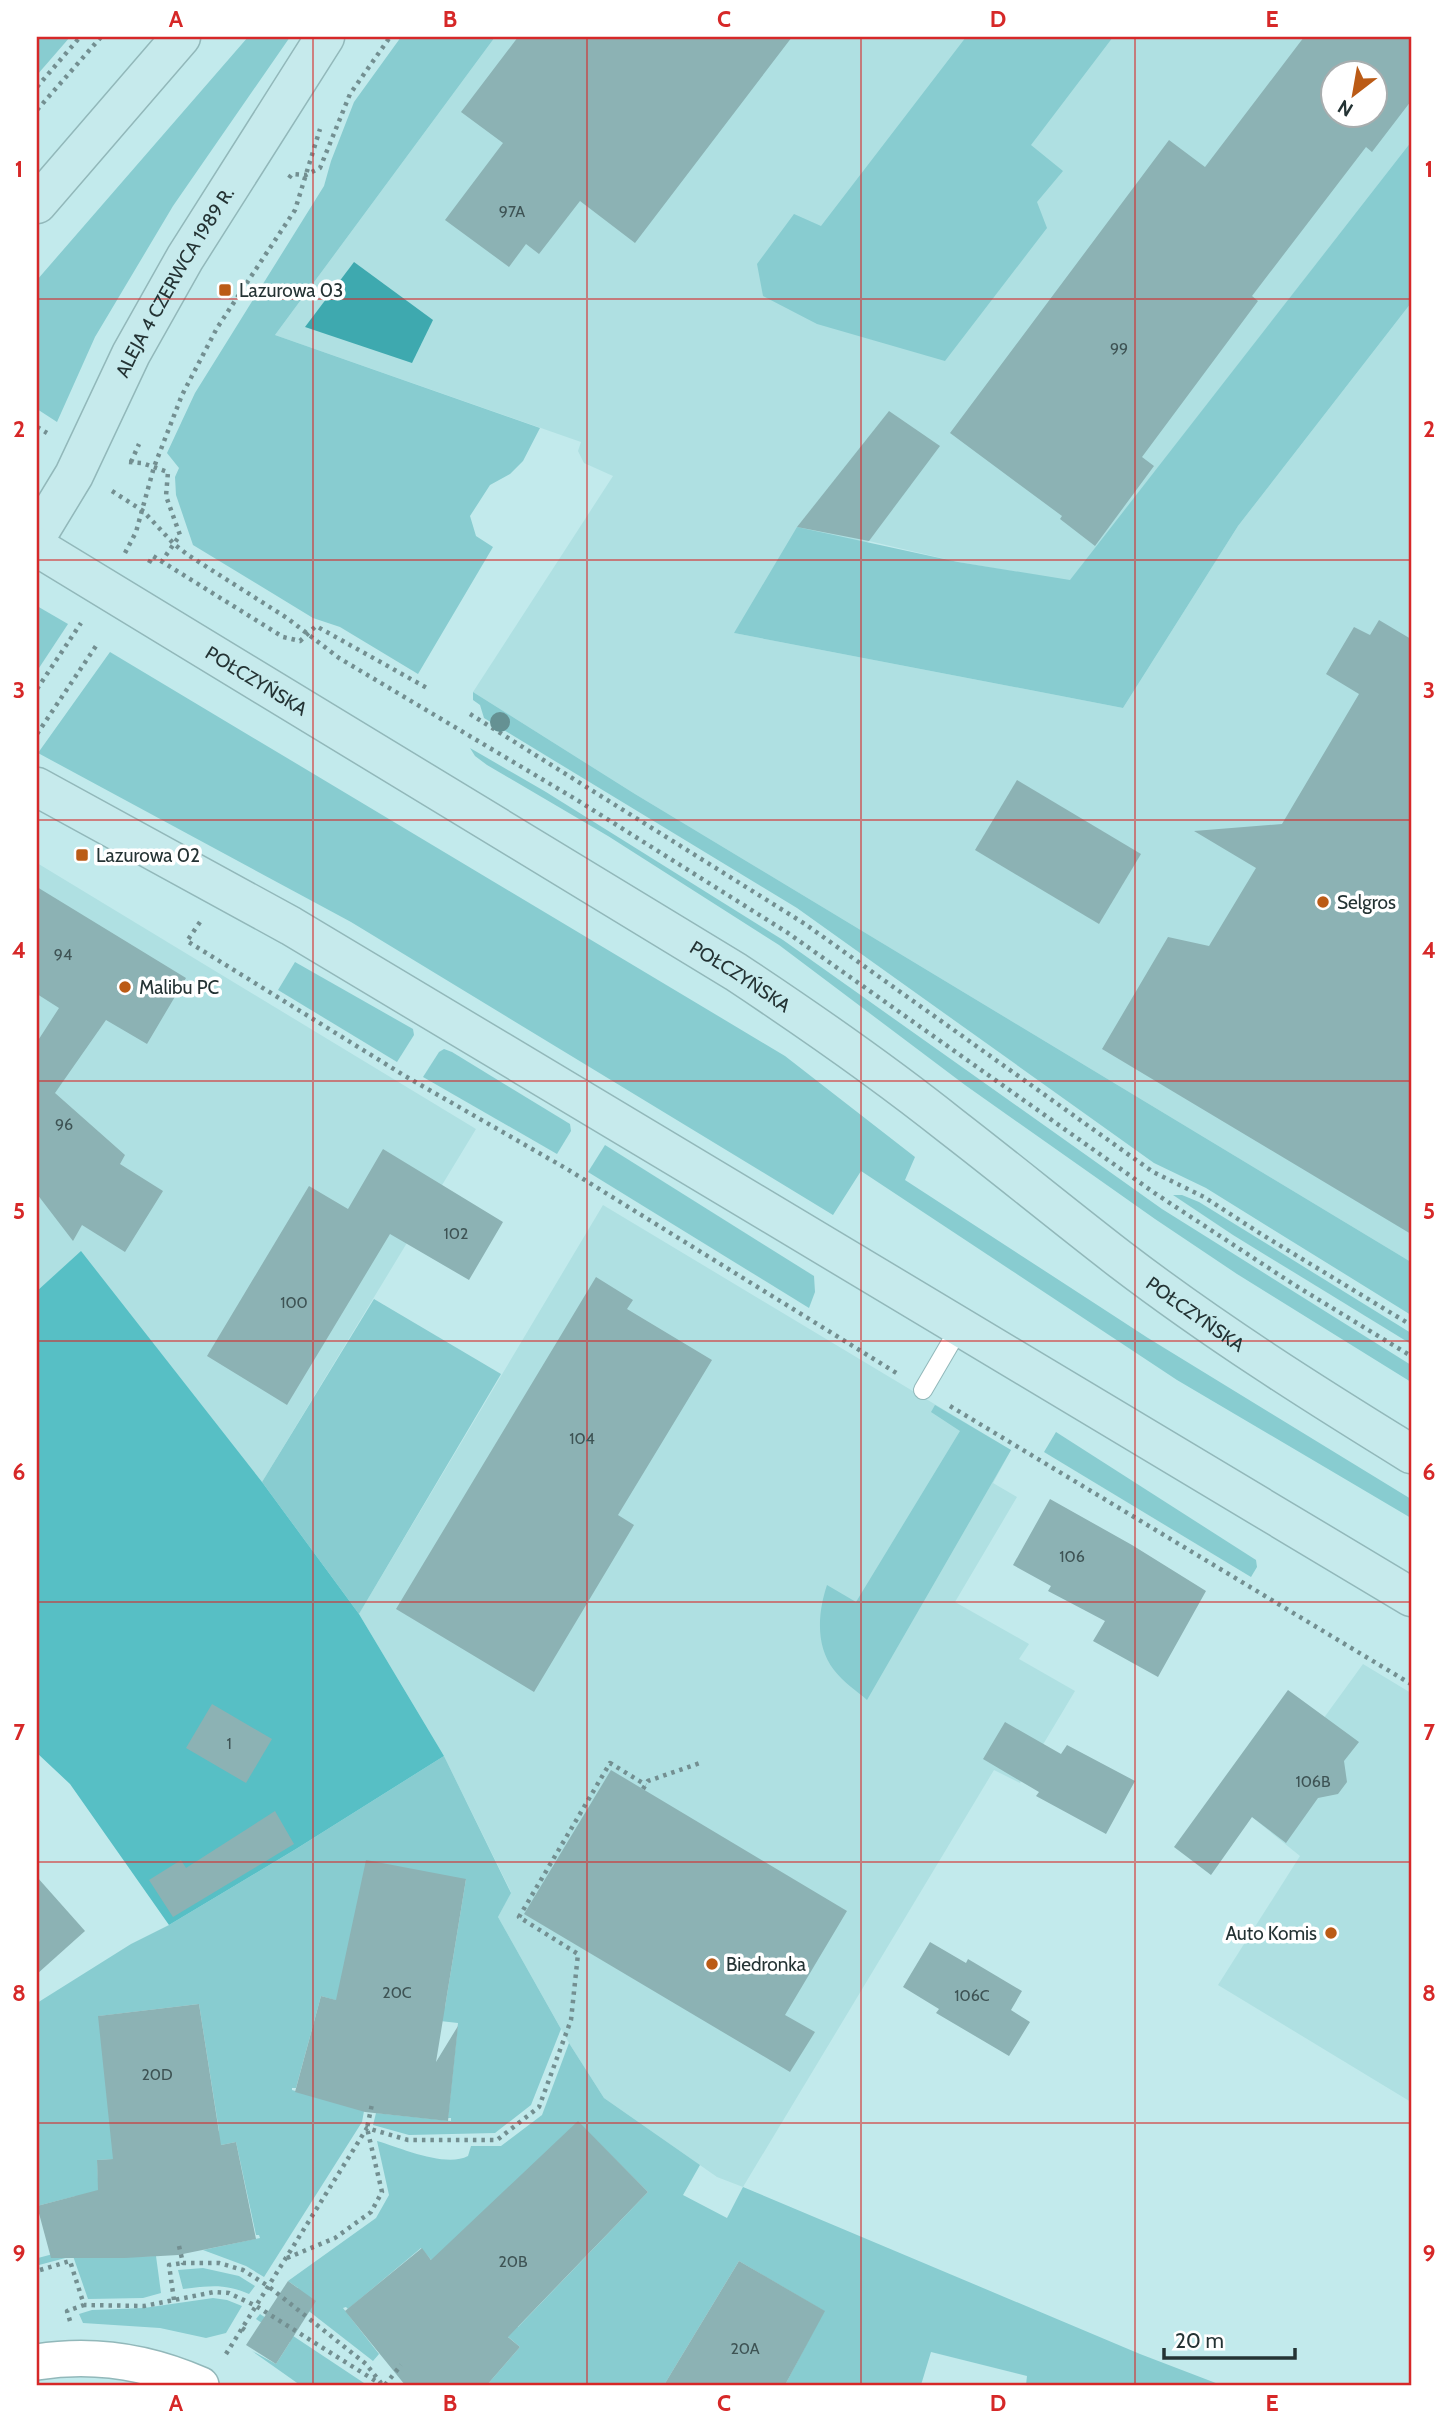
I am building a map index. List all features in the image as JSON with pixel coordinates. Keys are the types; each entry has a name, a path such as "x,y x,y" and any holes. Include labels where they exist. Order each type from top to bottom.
{"main road":[{"path":"37,204 181,37"},
{"name":"ALEJA 4 CZERWCA 1989 R.","path":"37,536 74,475 131,354 185,258 325,37"},
{"name":"POŁCZYŃSKA","path":"37,547 757,986 879,1071 1179,1303 1320,1398 1411,1454"},
{"path":"37,787 281,920 1411,1597"}],"street":[{"path":"37,2361 88,2358 116,2361 149,2366 201,2385"}],"lane":[{"path":"923,1390 961,1325"}],"path":[{"path":"37,87 80,37"},
{"path":"37,110 101,37"},
{"path":"285,185 292,174 306,175 320,168 350,94 390,37"},
{"path":"127,550 136,532 155,467 182,395 217,328 289,221 299,200 324,118"},
{"path":"131,462 142,437"},
{"path":"120,463 131,462 168,472 166,496 180,535 162,561"},
{"path":"108,489 143,510 174,544 287,618 340,658 577,800 788,933 1156,1194 1293,1284 1411,1356"},
{"path":"149,563 153,556 283,636 300,641 316,626 427,688"},
{"path":"37,689 77,629"},
{"path":"37,734 98,643"},
{"path":"470,714 805,924 1153,1172 1204,1197 1411,1325"},
{"path":"202,919 187,941 405,1076 567,1169 923,1390 1411,1684"},
{"path":"367,2128 408,2140 497,2140 539,2107 571,2020 578,1954 519,1917 610,1763 645,1787 648,1781 700,1763"},
{"path":"226,2353 367,2128 372,2104"},
{"path":"285,2258 335,2238 371,2212 382,2192 367,2128"},
{"path":"179,2246 183,2263"},
{"path":"40,2270 70,2261 83,2305"},
{"path":"174,2300 169,2265 219,2263 243,2270 268,2286 366,2364 384,2385"},
{"path":"77,2307 144,2306 214,2292 229,2293 256,2306 384,2385"},
{"path":"242,2328 248,2332"},
{"path":"384,2385 401,2365"}],"shaded area":[{"path":"37,37 70,37 37,75"},
{"path":"248,37 290,37 173,206 95,337 57,422 37,409 37,280"},
{"path":"401,37 495,37 275,335 540,428 523,461 510,474 490,485 470,516 476,536 493,547 418,674 340,627 313,618 193,545 176,495 175,477 179,468 167,453 195,393 324,186 354,102"},
{"path":"495,37 1411,37 1411,142 1070,581 958,562 869,541 734,633 1123,708 1238,526 1411,303 1411,1262 635,794 473,692 613,476 584,463 578,451 581,442 275,335"},
{"path":"966,37 1113,37 1031,145 1063,171 1037,202 1047,228 945,361 817,324 763,296 757,264 794,214 821,226"},
{"path":"1411,142 1411,303 1238,526 1123,708 734,633 797,527 958,562 1070,580"},
{"path":"354,262 433,320 412,363 305,327"},
{"path":"37,606 68,624 37,671"},
{"path":"110,652 785,1056 915,1157 905,1180 1148,1338 1411,1499 1411,1518 1177,1380 861,1171 833,1215 351,922 38,753"},
{"path":"473,692 635,794 1411,1262 1411,1315 1206,1188 1154,1163 797,908 484,718 480,705 473,700"},
{"path":"470,748 546,792 783,940 1162,1209 1411,1365 1411,1382 1237,1274 1155,1219 965,1085 779,945 608,836 487,765 475,756"},
{"path":"37,863 476,1129 262,1482 81,1252 37,1291"},
{"path":"295,962 413,1029 414,1035 397,1062 278,990"},
{"path":"444,1049 570,1124 571,1131 557,1154 423,1077 439,1052"},
{"path":"605,1145 814,1276 815,1292 809,1308 588,1172"},
{"path":"1173,1195 1182,1195 1199,1202 1411,1333 1411,1344 1233,1235"},
{"path":"603,1205 1011,1450 993,1483 1017,1497 955,1602 1029,1644 1019,1659 1075,1691 1020,1783 994,1770 743,2187 717,2177 604,2098 569,2043 498,1917 511,1892 444,1756 359,1614"},
{"path":"81,1251 262,1482 359,1614 444,1756 169,1925 70,1784 37,1753 37,1291"},
{"path":"374,1299 501,1374 359,1614 262,1482"},
{"path":"935,1405 1011,1450 867,1700 838,1674 828,1661 820,1629 824,1595 827,1585 856,1602 960,1431 931,1412"},
{"path":"1056,1432 1256,1560 1257,1567 1251,1577 1044,1452"},
{"name":"Auto Komis","path":"1363,1664 1411,1693 1411,2102 1218,1985 1300,1856 1252,1817"},
{"path":"444,1756 511,1893 498,1917 561,2029 531,2105 495,2133 409,2135 373,2125 376,2113 451,2121 451,2118 448,2118 458,2023 422,2019 423,2013 445,2007 466,1879 356,2006 321,1996 296,2088 292,2090 364,2111 362,2122 264,2277 246,2266 203,2250 260,2238 256,2235 236,2142 201,2149 200,2143 219,2131 199,2004 99,2016 133,2158 97,2160 102,2255 97,2256 156,2256 161,2293 143,2298 88,2299 73,2256 39,2265 38,2258 79,2247 76,2196 37,2206 37,2003 131,1944 169,1925 296,1849"},
{"path":"569,2043 604,2098 700,2165 683,2195 727,2218 743,2187 1140,2354 1221,2385 1026,2385 1027,2376 931,2352 921,2385 785,2385 824,2311 739,2261 664,2385 487,2385 520,2347 492,2323 495,2319 518,2327 648,2192 578,2122 445,2276 421,2248 348,2309 343,2308 379,2354 373,2361 292,2298 298,2288 288,2281 376,2218 389,2195 377,2141 423,2156 448,2160 468,2156 471,2146 501,2146 542,2115"},
{"path":"203,2268 239,2276 255,2286 249,2294 224,2287 183,2289 178,2270"},
{"path":"213,2298 242,2306 226,2333 206,2338 160,2328 83,2323 79,2314 92,2310 144,2308"},
{"path":"260,2314 367,2385 300,2385 252,2351 276,2364 290,2342 256,2319"}],"building":[{"path":"518,37 792,37 635,243 580,201 539,254 526,244 509,267 445,220 503,143 461,112"},
{"path":"1304,37 1411,37 1411,101 1372,152 1366,147 1252,296 1258,301 1142,457 1154,466 1095,546 1060,519 1062,516 950,433 1169,140 1205,167"},
{"path":"889,411 940,446 869,541 797,527"},
{"name":"Selgros","path":"1379,620 1411,639 1411,1234 1102,1049 1168,937 1209,946 1256,868 1194,831 1282,824 1359,694 1326,674 1354,627 1370,635"},
{"path":"1017,780 1141,854 1099,924 975,850"},
{"path":"37,887 186,978 147,1044 106,1020 55,1093 125,1155 120,1164 163,1191 125,1252 82,1225 73,1241 37,1194 37,1042 59,1008 37,994"},
{"path":"383,1149 503,1222 469,1280 390,1234 287,1405 207,1356 309,1186 348,1209"},
{"path":"596,1277 633,1300 627,1309 712,1360 618,1515 634,1525 534,1692 396,1609"},
{"path":"1050,1499 1206,1591 1158,1677 1093,1641 1105,1621 1048,1591 1051,1586 1013,1565"},
{"path":"1288,1690 1359,1742 1344,1761 1347,1782 1338,1794 1318,1798 1286,1843 1252,1817 1211,1875 1174,1847"},
{"path":"212,1704 272,1739 246,1783 186,1748"},
{"path":"1005,1722 1061,1754 1067,1745 1135,1781 1106,1834 1036,1796 1039,1792 983,1759"},
{"name":"Biedronka","path":"611,1770 847,1911 785,2015 815,2032 790,2072 524,1914"},
{"path":"275,1811 294,1844 173,1917 149,1880 181,1860 186,1868"},
{"path":"366,1860 466,1879 436,2062 458,2026 448,2121 365,2112 295,2092 321,1996 336,2000"},
{"path":"37,1877 85,1931 37,1974"},
{"path":"930,1942 966,1963 968,1959 1022,1991 1011,2010 1030,2022 1009,2056 936,2013 939,2009 903,1987"},
{"path":"199,2004 221,2145 236,2142 256,2239 178,2255 51,2258 37,2206 98,2190 97,2160 113,2159 98,2016"},
{"path":"578,2121 648,2192 508,2337 520,2347 487,2385 405,2385 345,2311 422,2248 431,2260"},
{"path":"739,2261 825,2311 785,2385 664,2385"},
{"path":"288,2281 316,2301 276,2364 246,2345"}],"place":[{"name":"Lazurowa 03","path":"225,290"},
{"name":"Lazurowa 02","path":"82,855"},
{"name":"Selgros","path":"1323,902"},
{"name":"Malibu PC","path":"125,987"},
{"name":"Auto Komis","path":"1331,1933"},
{"name":"Biedronka","path":"712,1964"}]}
